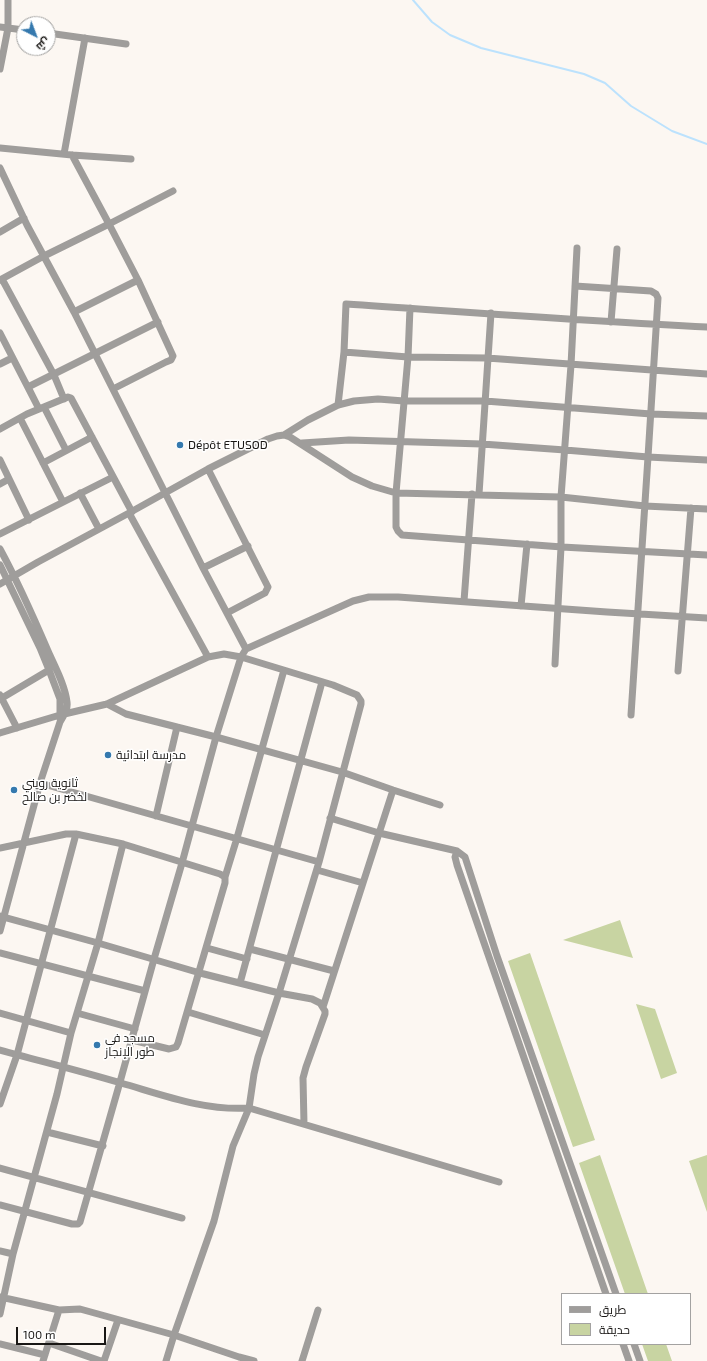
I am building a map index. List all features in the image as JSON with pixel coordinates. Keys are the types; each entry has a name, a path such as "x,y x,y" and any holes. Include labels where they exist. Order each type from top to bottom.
{"street":[{"path":"0,69 8,28 8,0"},
{"path":"0,27 16,29"},
{"path":"56,33 126,44"},
{"path":"64,154 85,38"},
{"path":"0,148 131,159"},
{"path":"72,155 138,280 172,352 173,358 113,389"},
{"path":"0,168 24,218 113,389 164,493 246,649"},
{"path":"64,399 54,375 1,279 173,191"},
{"path":"0,232 24,218"},
{"path":"555,664 561,547 561,497 569,407 577,248"},
{"path":"611,322 617,249"},
{"path":"74,312 138,280"},
{"path":"575,286 654,292 658,298 631,715"},
{"path":"338,405 344,352 346,304 491,313 573,320 707,327"},
{"path":"410,308 408,357 396,493 396,527 402,535 561,547 707,555"},
{"path":"464,601 469,539 482,444 491,313"},
{"path":"41,408 28,387 158,322"},
{"path":"0,333 12,358 66,450"},
{"path":"344,352 408,357 487,358 653,372 707,374"},
{"path":"0,364 12,358"},
{"path":"0,429 41,408 68,397 72,399 208,657"},
{"path":"0,584 208,469 268,439 284,435 308,420 338,405 366,400 485,401 651,414 707,416"},
{"path":"20,418 63,502"},
{"path":"284,435 302,443 352,477 372,486 396,493 561,497 645,506 707,509"},
{"path":"43,462 92,437"},
{"path":"302,443 349,440 401,443 482,444 707,460"},
{"path":"0,460 29,520"},
{"path":"208,469 267,584 267,590 259,597 227,613"},
{"path":"0,534 113,477"},
{"path":"0,484 9,480"},
{"path":"80,493 99,529"},
{"path":"678,671 691,508"},
{"path":"521,606 526,544"},
{"path":"203,568 248,546"},
{"path":"0,548 15,576 67,701 40,783 24,844 2,916 0,931"},
{"path":"0,565 49,670 60,699 62,716"},
{"path":"0,1205 72,1224 78,1224 80,1222 90,1192 216,736 241,657 246,649 353,601 370,597 464,601 707,618"},
{"path":"0,733 107,704 208,657 224,654 241,657 322,682 357,695 361,701 319,862 254,1074 250,1108 233,1146 214,1221 166,1361"},
{"path":"17,728 1,696 49,670"},
{"path":"132,1040 169,1049 173,1049 178,1043 200,973 225,883 225,877 284,670"},
{"path":"240,983 322,682"},
{"path":"107,704 126,714 216,736 342,772 440,805"},
{"path":"156,816 178,727"},
{"path":"40,783 319,862"},
{"path":"323,1007 393,790"},
{"path":"330,818 379,833 457,851 462,854 466,860 497,956 616,1293"},
{"path":"0,848 66,834 76,834 123,844 220,874 225,877"},
{"path":"0,1104 17,1055 76,834"},
{"path":"0,1314 2,1297 13,1254 36,1177 71,1033 98,942 123,844"},
{"path":"457,851 455,857 456,862 469,901 606,1293"},
{"path":"316,870 363,883"},
{"path":"2,916 98,942 200,973 279,993 312,999 320,1003 325,1014 303,1078 304,1124"},
{"path":"207,948 247,959"},
{"path":"250,948 289,960 334,971"},
{"path":"0,953 145,992"},
{"path":"188,1012 265,1035"},
{"path":"0,1013 71,1033"},
{"path":"77,1013 135,1029"},
{"path":"0,1050 120,1082 198,1105 230,1109 250,1108 499,1182"},
{"path":"47,1132 102,1146"},
{"path":"0,1168 182,1218"},
{"path":"0,1251 13,1254"},
{"path":"2,1297 59,1310 80,1309 174,1335 238,1359 254,1361"},
{"path":"0,1344 44,1358 59,1310"},
{"path":"302,1361 318,1310"},
{"path":"104,1361 118,1320"},
{"path":"49,1343 101,1361"},
{"path":"623,1345 629,1361"},
{"path":"634,1345 640,1361"}],"green space":[{"path":"620,920 633,958 563,940"},
{"path":"530,953 595,1140 573,1147 508,961"},
{"path":"636,1004 655,1009 677,1073 661,1079"},
{"path":"600,1155 648,1293 625,1293 579,1163"},
{"path":"707,1155 707,1212 689,1161"},
{"path":"642,1345 666,1345 672,1361 648,1361"}],"waterway":[{"path":"413,0 432,22 450,35 481,48 584,74 605,83 631,106 672,131 707,144"}],"place":[{"name":"Dépôt ETUSOD","path":"180,445"},
{"name":"مدرسة ابتدائية","path":"108,755"},
{"name":"ثانوية رويني لخضر بن صالح","path":"14,790"},
{"name":"مسجد في طور الإنجاز","path":"97,1045"}]}
